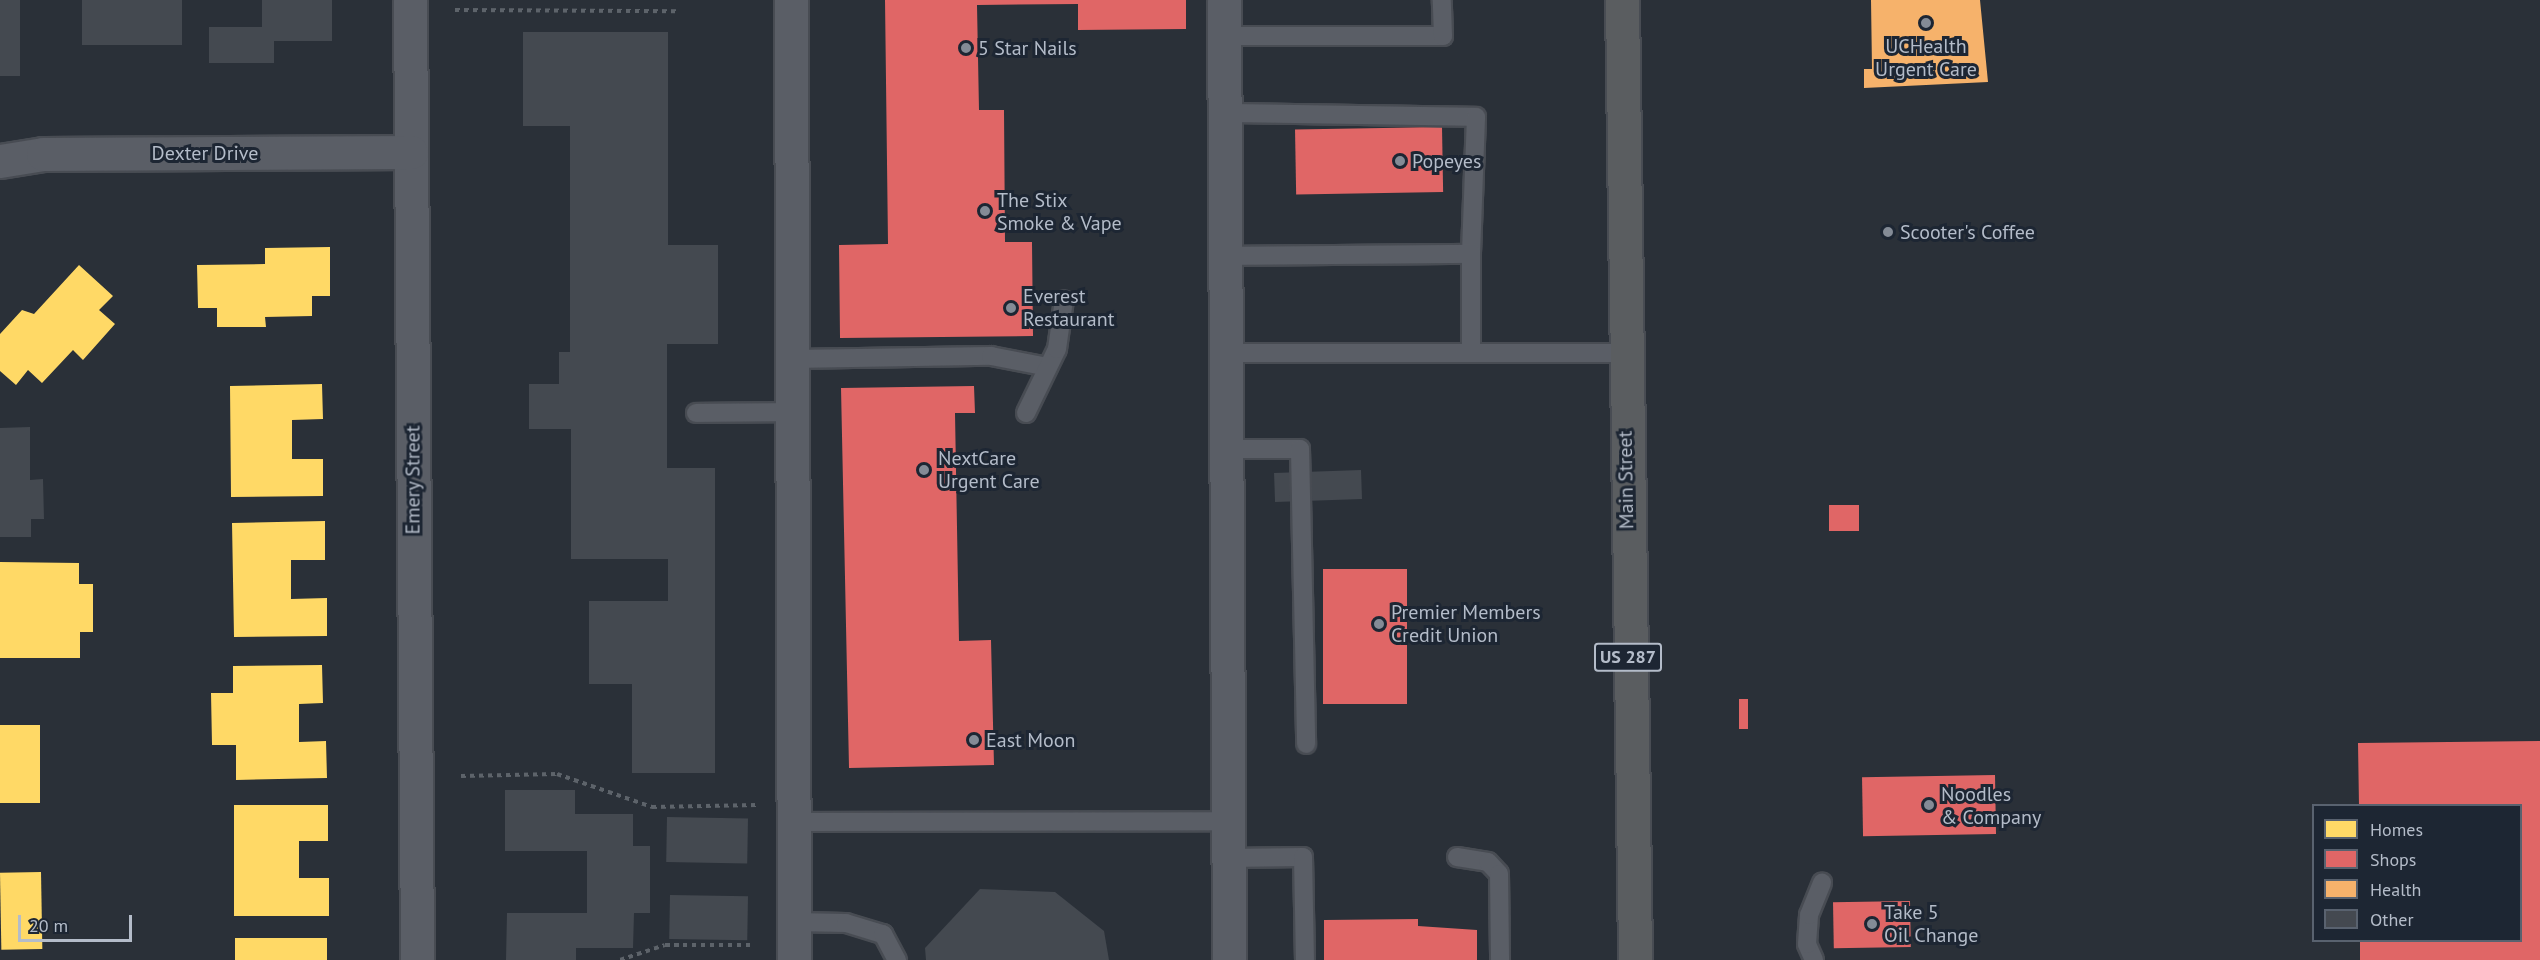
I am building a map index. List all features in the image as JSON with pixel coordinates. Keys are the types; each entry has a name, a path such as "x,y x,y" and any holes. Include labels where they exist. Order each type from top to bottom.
{"highway":[{"name":"Main Street","path":"1622,0 1635,960"}],"street":[{"name":"Emery Street","path":"410,0 417,960"},
{"path":"791,0 794,960"},
{"path":"1224,0 1229,960"},
{"name":"Dexter Drive","path":"0,161 43,154 411,152"}],"lane":[{"path":"1224,36 1443,36 1442,0"},
{"path":"1225,113 1476,117 1471,254 1471,353"},
{"path":"1225,256 1471,254"},
{"path":"1026,413 1057,349 1064,300"},
{"path":"1226,353 1625,353"},
{"path":"792,359 991,356 1047,367"},
{"path":"696,413 793,412"},
{"path":"1226,449 1300,449 1306,744"},
{"path":"794,813 1228,821"},
{"path":"1228,858 1303,856 1305,960"},
{"path":"1457,857 1488,862 1499,874 1500,960"},
{"path":"1814,960 1807,944 1809,915 1822,883"},
{"path":"794,922 846,923 883,934 897,960"}],"path":[{"path":"455,10 678,11"},
{"path":"461,776 557,774 652,807 794,813"},
{"path":"620,960 665,945 751,945"}],"building: Homes":[{"path":"330,247 330,296 312,296 312,316 265,317 266,327 217,327 217,308 198,308 197,265 265,264 265,248"},
{"path":"79,265 113,296 99,310 115,324 83,360 73,350 42,383 28,370 16,385 0,371 0,334 22,310 34,314"},
{"path":"322,384 323,419 292,420 292,459 323,459 323,496 231,497 230,386"},
{"path":"325,521 325,560 291,560 291,599 327,598 327,636 234,637 232,523"},
{"path":"0,562 79,563 79,584 93,584 93,632 80,632 80,658 0,658"},
{"path":"322,665 323,703 299,704 299,742 326,741 327,778 236,780 236,745 212,745 211,693 233,693 233,666"},
{"path":"0,725 40,725 40,803 0,803"},
{"path":"234,805 328,805 328,841 299,841 299,878 329,878 329,916 234,916"},
{"path":"41,872 42,949 1,950 0,873"},
{"path":"235,938 327,938 327,960 235,960"}],"building: Shops":[{"path":"885,0 1186,0 1186,29 1078,30 1078,4 977,5 979,110 1004,110 1005,242 1032,242 1033,336 840,338 839,245 888,244"},
{"path":"1442,127 1443,192 1296,195 1295,130"},
{"path":"974,386 975,413 955,413 959,641 991,640 994,765 849,768 841,388"},
{"path":"1829,505 1859,505 1859,531 1829,531"},
{"path":"1323,569 1407,569 1407,704 1323,704"},
{"path":"1739,699 1748,699 1748,729 1739,729"},
{"path":"2540,741 2540,960 2360,960 2360,942 2522,942 2522,804 2359,804 2358,743"},
{"name":"Noodles & Company","path":"1995,775 1996,834 1863,836 1862,777"},
{"name":"Take 5 Oil Change","path":"1910,901 1911,947 1834,948 1833,902"},
{"path":"1418,919 1418,926 1477,930 1477,960 1324,960 1324,920"}],"building: Health":[{"name":"UCHealth Urgent Care","path":"1871,0 1980,0 1988,82 1864,88 1864,69 1872,69"}],"building: Other":[{"path":"0,0 20,0 20,76 0,76"},
{"path":"82,0 182,0 182,45 82,45"},
{"path":"262,0 332,0 332,41 274,41 274,63 209,63 209,27 262,27"},
{"path":"523,32 668,32 668,245 718,245 718,344 667,344 667,468 715,468 715,773 632,773 632,684 589,684 589,601 668,601 668,559 571,559 571,429 529,429 529,384 559,384 559,352 570,352 570,126 523,126"},
{"path":"30,427 30,480 43,479 44,519 31,519 31,537 0,537 0,428"},
{"path":"1361,470 1362,499 1275,502 1274,473"},
{"path":"505,790 575,790 575,814 633,814 633,846 650,846 650,913 634,913 633,948 576,948 576,960 506,960 507,913 587,913 587,851 505,851"},
{"path":"667,817 748,818 747,863 666,862"},
{"path":"980,889 1055,892 1104,931 1109,960 926,960 925,948"},
{"path":"670,895 748,896 747,940 669,939"}],"place":[{"name":"UCHealth Urgent Care","path":"1926,23"},
{"name":"5 Star Nails","path":"966,48"},
{"name":"Popeyes","path":"1400,161"},
{"name":"The Stix Smoke & Vape","path":"985,211"},
{"name":"Scooter's Coffee","path":"1888,232"},
{"name":"Everest Restaurant","path":"1011,308"},
{"name":"NextCare Urgent Care","path":"924,470"},
{"name":"Premier Members Credit Union","path":"1379,624"},
{"name":"East Moon","path":"974,740"},
{"name":"Noodles & Company","path":"1929,805"},
{"name":"Take 5 Oil Change","path":"1872,924"}]}
